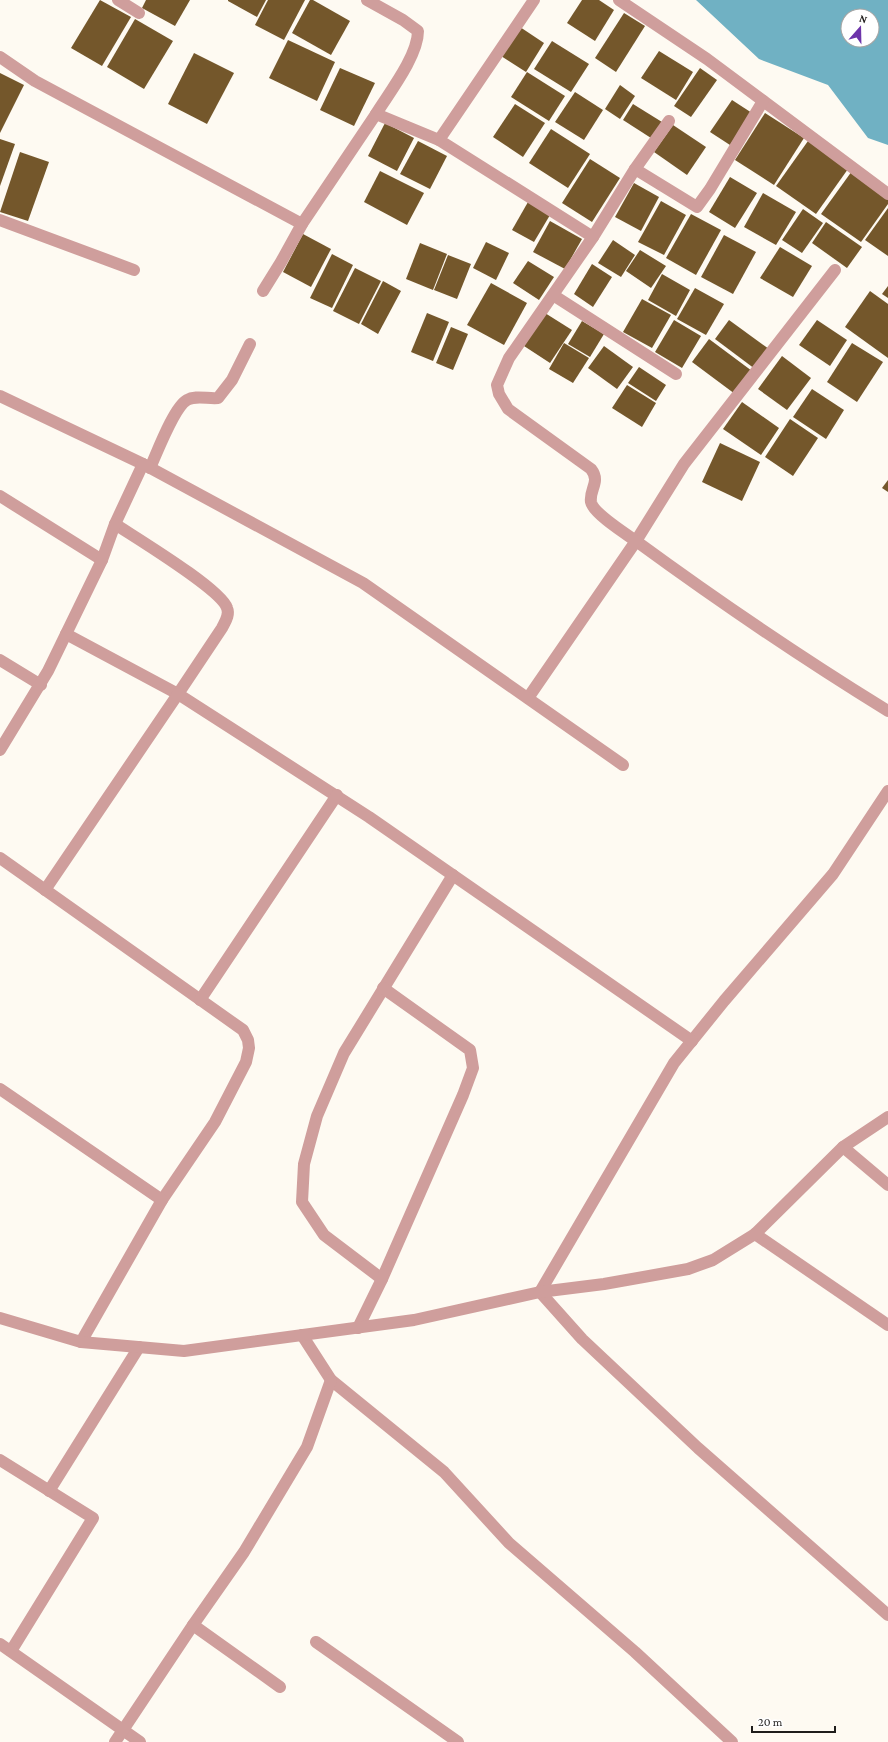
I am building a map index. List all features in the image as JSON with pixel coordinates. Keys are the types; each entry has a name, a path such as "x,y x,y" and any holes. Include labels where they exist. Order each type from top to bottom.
{"street":[{"path":"118,0 139,13"},
{"path":"263,291 302,224 376,114 413,53 418,39 418,32 404,20 367,0"},
{"path":"439,140 534,0"},
{"path":"618,0 708,59 888,194"},
{"path":"0,57 35,81 302,224"},
{"path":"635,169 697,207 710,189 763,101"},
{"path":"376,114 439,140 592,237"},
{"path":"669,121 635,169 592,237 509,358 497,385 499,394 508,409 591,469 595,475 591,502 595,510 693,583 813,664 888,711"},
{"path":"0,220 134,270"},
{"path":"528,698 636,541 684,464 835,270"},
{"path":"553,295 676,374"},
{"path":"0,750 41,685 102,560 115,524 181,405 187,399 192,398 218,398 232,380 250,344"},
{"path":"0,396 146,466 363,583 623,765"},
{"path":"0,496 102,560"},
{"path":"44,890 178,694 222,628 227,616 228,609 223,601 198,580 115,524"},
{"path":"66,634 178,694 337,796 692,1041"},
{"path":"0,660 41,685"},
{"path":"540,1292 674,1063 724,1001 833,874 888,791"},
{"path":"200,1000 337,796"},
{"path":"0,858 243,1030 248,1040 249,1048 246,1062 215,1122 162,1200 81,1342"},
{"path":"382,1279 324,1235 302,1202 304,1164 318,1116 344,1053 453,875"},
{"path":"358,1328 382,1279 463,1095 473,1068 470,1050 383,988"},
{"path":"0,1089 162,1200"},
{"path":"0,1318 81,1342 184,1351 414,1320 540,1292 604,1284 688,1269 713,1260 755,1234 843,1147 888,1117"},
{"path":"843,1147 888,1185"},
{"path":"755,1234 888,1325"},
{"path":"540,1292 582,1339 698,1448 888,1616"},
{"path":"302,1335 331,1380 444,1472 509,1543 635,1652 732,1742"},
{"path":"49,1491 139,1347"},
{"path":"115,1742 244,1552 306,1447 331,1380"},
{"path":"0,1460 93,1518 11,1651"},
{"path":"193,1625 280,1688"},
{"path":"316,1642 458,1742"},
{"path":"0,1644 140,1742"}],"water":[{"path":"696,0 888,0 888,145 868,138 828,85 759,59"}],"building":[{"path":"100,0 131,17 102,66 71,48"},
{"path":"146,0 190,0 175,26 142,8"},
{"path":"228,0 266,0 257,17"},
{"path":"268,0 305,0 284,40 255,25"},
{"path":"310,0 313,0 350,21 331,55 292,33"},
{"path":"582,0 599,0 614,10 595,41 567,23"},
{"path":"624,13 645,26 616,72 595,58"},
{"path":"135,19 173,41 144,89 107,67"},
{"path":"520,27 544,43 526,72 501,56"},
{"path":"288,40 335,62 317,101 269,78"},
{"path":"552,41 589,64 571,92 534,69"},
{"path":"659,51 693,72 676,100 641,78"},
{"path":"194,53 234,73 207,124 168,104"},
{"path":"340,68 375,83 354,126 320,110"},
{"path":"700,68 717,80 691,117 674,106"},
{"path":"527,72 565,96 549,121 511,97"},
{"path":"0,73 24,85 0,133"},
{"path":"620,85 635,96 620,119 605,109"},
{"path":"575,92 603,110 584,140 555,122"},
{"path":"732,100 752,113 730,145 710,132"},
{"path":"515,104 545,123 523,157 493,137"},
{"path":"633,104 662,122 651,138 623,120"},
{"path":"765,113 804,138 774,185 735,160"},
{"path":"385,123 414,138 397,171 368,156"},
{"path":"673,125 706,147 687,175 654,152"},
{"path":"551,129 590,154 568,188 529,163"},
{"path":"0,139 15,144 0,186"},
{"path":"418,141 447,156 430,189 400,174"},
{"path":"808,141 848,169 816,214 776,186"},
{"path":"20,152 49,162 28,221 0,212"},
{"path":"590,159 620,178 592,222 562,203"},
{"path":"380,171 424,193 407,225 364,202"},
{"path":"852,171 888,196 888,204 861,242 821,214"},
{"path":"730,177 757,193 735,228 709,212"},
{"path":"634,183 659,197 641,231 615,217"},
{"path":"763,193 796,212 776,245 744,227"},
{"path":"661,201 686,215 664,255 638,242"},
{"path":"528,202 550,215 534,242 512,230"},
{"path":"888,208 888,256 865,240"},
{"path":"803,209 823,223 802,253 782,240"},
{"path":"691,214 721,230 696,275 666,258"},
{"path":"550,221 582,239 565,269 533,252"},
{"path":"826,222 862,247 847,268 812,243"},
{"path":"303,234 331,249 311,287 283,272"},
{"path":"724,235 756,252 733,294 701,277"},
{"path":"613,240 635,255 621,277 598,263"},
{"path":"486,242 509,253 496,280 473,268"},
{"path":"420,243 447,254 433,290 406,279"},
{"path":"780,247 812,266 793,297 760,278"},
{"path":"640,250 666,266 651,288 626,271"},
{"path":"332,254 353,265 332,308 310,298"},
{"path":"448,255 471,264 457,299 434,290"},
{"path":"528,261 554,277 539,300 513,283"},
{"path":"592,264 612,277 593,307 574,294"},
{"path":"355,268 381,281 359,324 333,311"},
{"path":"662,274 690,290 676,316 648,300"},
{"path":"383,281 401,291 378,334 361,324"},
{"path":"491,283 527,303 504,345 467,325"},
{"path":"888,286 888,298 882,294"},
{"path":"695,288 724,304 706,335 677,319"},
{"path":"870,291 888,304 888,358 845,327"},
{"path":"642,299 671,315 652,348 623,332"},
{"path":"427,313 449,322 433,361 411,352"},
{"path":"545,313 572,330 550,363 524,346"},
{"path":"674,320 701,336 682,368 655,352"},
{"path":"729,320 769,349 755,369 715,339"},
{"path":"817,320 847,340 830,366 799,345"},
{"path":"582,321 604,334 590,357 568,344"},
{"path":"451,327 468,334 453,370 436,363"},
{"path":"709,339 752,371 735,394 692,362"},
{"path":"564,343 589,358 573,383 549,369"},
{"path":"852,343 883,362 857,402 827,382"},
{"path":"604,346 633,367 617,389 588,368"},
{"path":"782,356 811,378 787,410 758,389"},
{"path":"639,367 666,385 656,401 628,383"},
{"path":"627,385 656,403 642,427 612,408"},
{"path":"812,389 844,410 826,439 793,417"},
{"path":"742,402 779,428 761,455 723,429"},
{"path":"790,419 818,438 793,476 765,457"},
{"path":"720,443 760,462 742,501 702,482"},
{"path":"888,480 888,492 882,488"}]}
